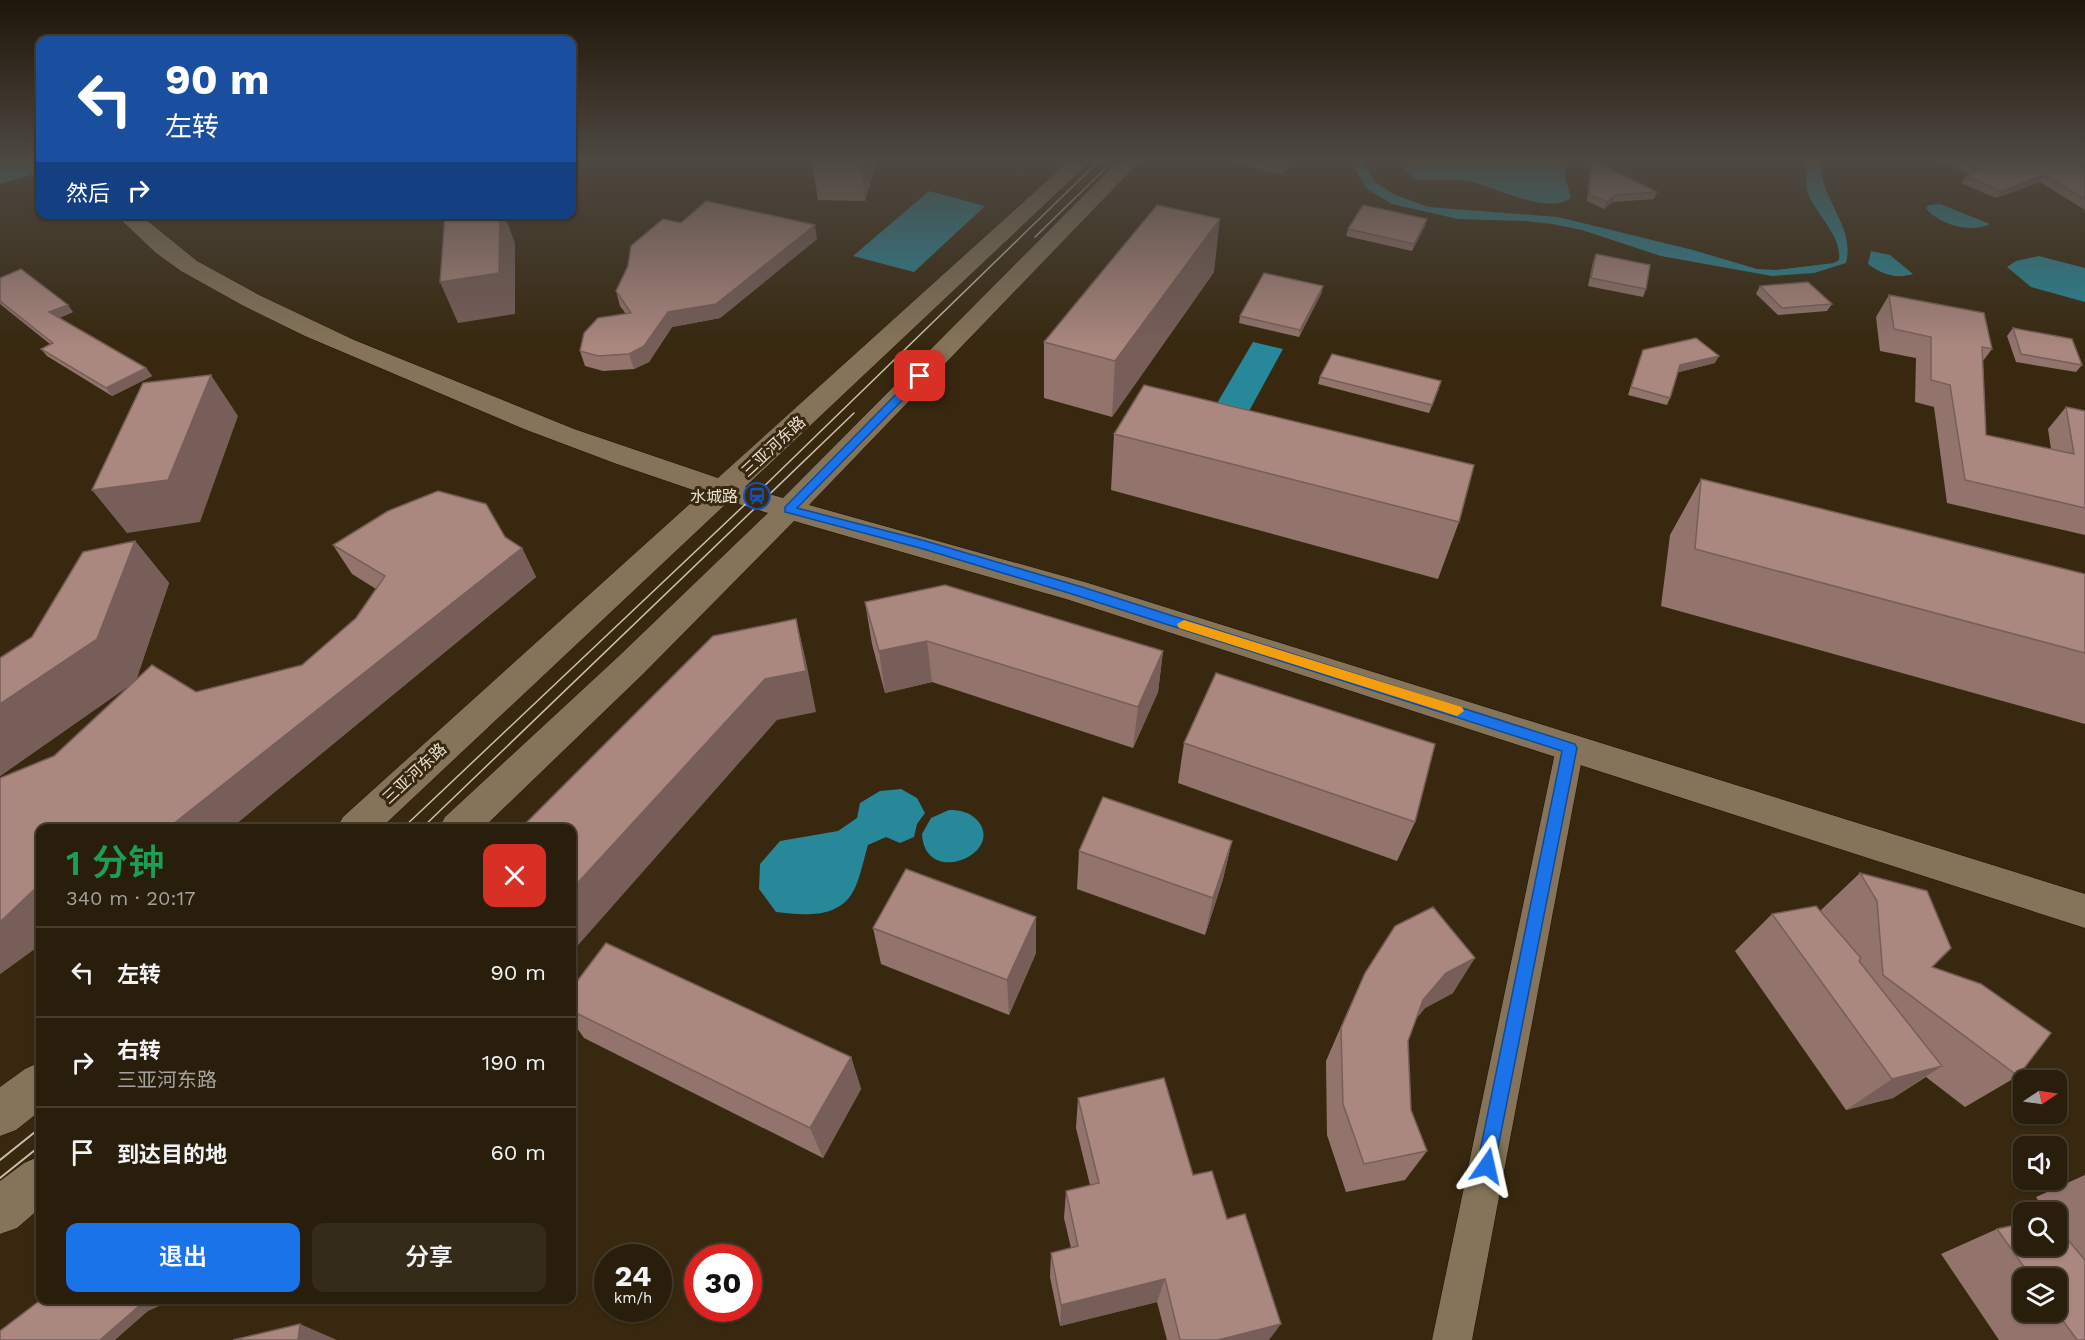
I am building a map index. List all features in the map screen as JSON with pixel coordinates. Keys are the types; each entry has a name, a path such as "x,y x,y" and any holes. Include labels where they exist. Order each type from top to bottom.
{"main road":[{"path":"134,222 187,265 276,312 396,367 516,416 648,465 789,510 922,545 1055,584 2024,894 2085,911"},
{"name":"三亚河东路","path":"360,824 1015,222"},
{"path":"462,824 620,676 789,510 1071,222"},
{"path":"0,1114 36,1087"},
{"path":"0,1211 36,1182"}],"street":[{"path":"1452,1340 1570,748"}],"water":[{"path":"893,222 968,222 914,272 853,256"},
{"path":"1530,222 1577,222 1693,250 1757,269 1776,270 1834,263 1839,260 1837,243 1824,222 1840,222 1848,249 1846,263 1814,273 1772,276 1661,256 1582,230"},
{"path":"1944,222 1984,222 1990,224 1965,228"},
{"path":"1871,251 1890,255 1913,274 1895,276 1879,271 1868,264"},
{"path":"2039,256 2085,268 2085,302 2031,287 2007,267 2016,261"},
{"path":"1253,342 1283,349 1248,413 1216,405"},
{"path":"901,789 917,798 925,813 917,824 914,837 900,843 886,837 868,845 854,890 844,903 836,908 817,914 776,912 759,889 760,864 780,841 838,831 857,818 860,803 880,791"},
{"path":"949,810 972,815 978,821 983,833 981,845 973,854 961,860 948,862 936,859 926,850 922,834 931,818"}],"building":[{"path":"444,222 500,222 499,273 440,282"},
{"path":"660,222 799,222 815,225 716,304 668,312 644,346 629,354 598,356 580,351 584,333 598,318 631,313 616,291 628,266 631,246"},
{"path":"1143,222 1218,222 1115,361 1044,342"},
{"path":"1353,222 1426,222 1414,244 1348,229"},
{"path":"1596,254 1650,265 1646,289 1591,278"},
{"path":"21,269 68,305 49,312 146,368 106,388 41,349 53,343 0,301 0,278"},
{"path":"1264,273 1323,286 1300,330 1240,316"},
{"path":"1808,282 1832,304 1782,308 1760,286"},
{"path":"1889,295 1984,313 1992,349 1982,347 1986,435 2074,454 2066,407 2085,411 2085,508 1965,480 1950,385 1931,380 1931,337 1894,329"},
{"path":"2013,328 2072,339 2082,365 2021,354"},
{"path":"1696,338 1719,356 1680,365 1670,398 1631,387 1643,350"},
{"path":"1332,354 1441,381 1432,405 1320,377"},
{"path":"211,375 168,480 92,490 143,383"},
{"path":"1144,385 1474,465 1459,522 1114,434"},
{"path":"1701,479 2085,574 2085,653 1695,549"},
{"path":"438,491 486,504 505,537 522,548 173,824 36,824 36,888 0,922 0,778 54,756 152,665 196,692 302,665 356,618 385,576 333,545 388,511"},
{"path":"135,541 97,639 0,704 0,658 32,637 83,552"},
{"path":"945,585 1163,651 1138,707 927,641 879,651 865,602"},
{"path":"796,619 806,671 765,679 576,885 576,824 525,824 713,636"},
{"path":"1216,673 1435,744 1415,822 1184,743"},
{"path":"1103,797 1232,841 1213,898 1079,851"},
{"path":"906,869 1036,917 1007,980 873,928"},
{"path":"1860,873 1927,891 1951,948 1932,967 1981,984 2051,1033 2023,1070 2013,1070 2013,1072 1883,975 1877,901"},
{"path":"1816,906 1861,958 1859,961 1942,1066 1892,1079 1772,914"},
{"path":"1433,907 1475,958 1446,973 1423,1000 1408,1041 1411,1110 1427,1151 1364,1164 1343,1104 1341,1028 1365,973 1395,926"},
{"path":"606,943 851,1057 810,1128 576,1013 576,983"},
{"path":"1164,1078 1193,1175 1212,1171 1227,1219 1245,1214 1281,1324 1218,1340 1180,1340 1165,1279 1061,1305 1051,1253 1078,1246 1066,1191 1099,1183 1078,1098"},
{"path":"2013,1225 2013,1251 1997,1229"},
{"path":"2067,1239 2085,1260 2085,1340 2077,1340 2064,1322 2067,1322 2067,1268 2025,1268 2016,1256 2067,1256"},
{"path":"36,1304 145,1304 138,1307 100,1340 0,1340 0,1331"},
{"path":"300,1324 298,1340 233,1340"}],"tram line":[{"path":"407,824 754,496 1037,222"},
{"path":"1035,237 1051,222"},
{"path":"426,824 854,413"},
{"path":"0,1160 36,1131"},
{"path":"0,1178 36,1149"}],"slow traffic":[{"path":"1184,624 1457,711"}],"place":[{"name":"水城路","path":"757,496"}],"route":[{"path":"920,376 789,510 922,545 1150,613 1570,748 1487,1166"}]}
